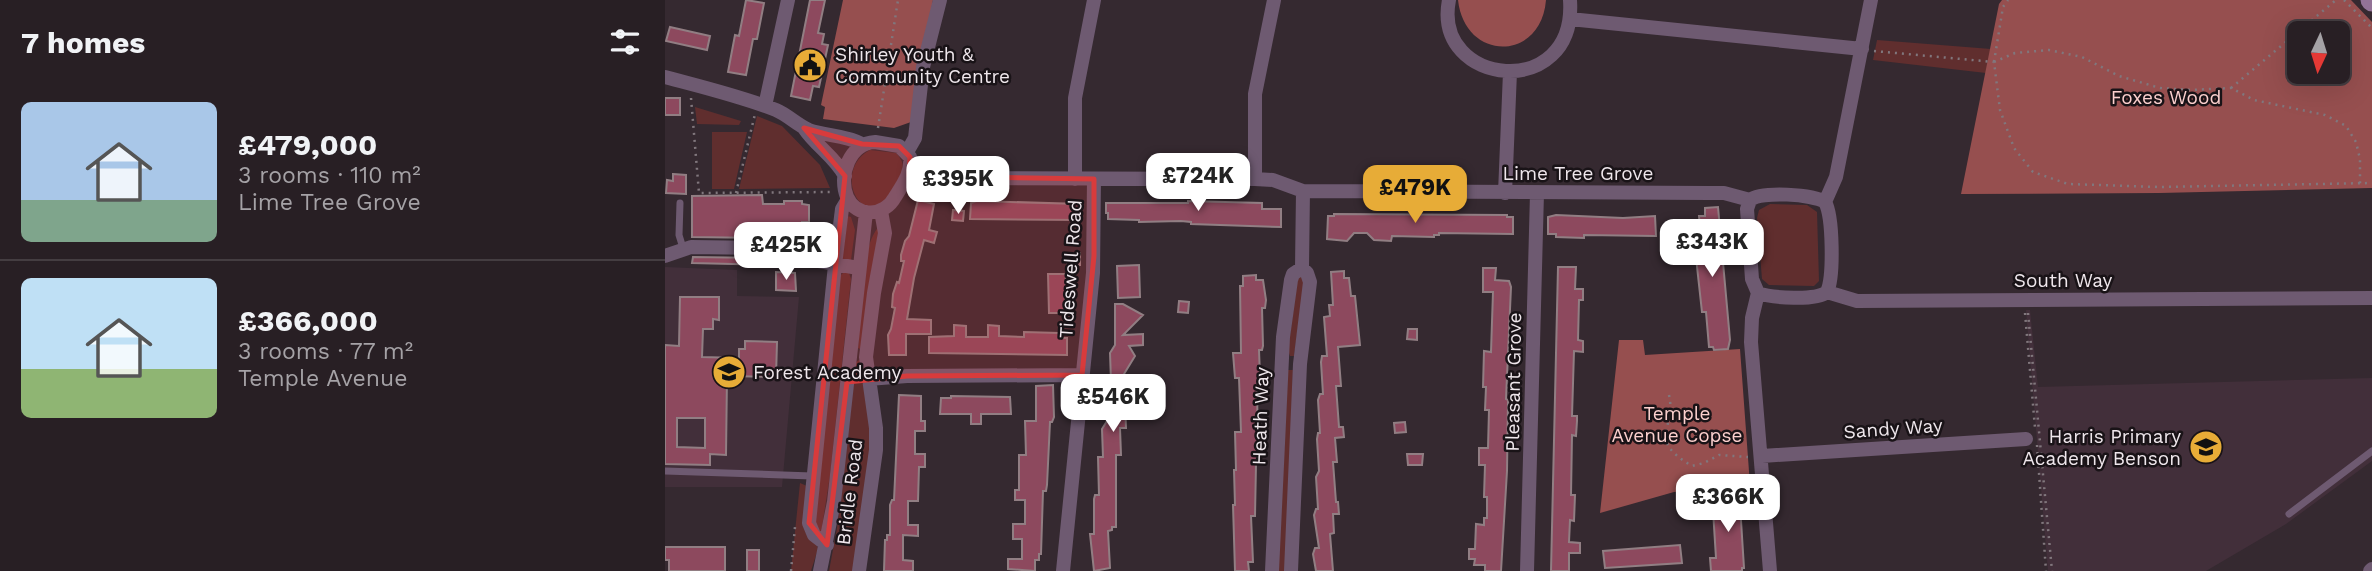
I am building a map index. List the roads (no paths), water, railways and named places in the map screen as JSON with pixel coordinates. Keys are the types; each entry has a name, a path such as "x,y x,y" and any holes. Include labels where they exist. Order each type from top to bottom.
{"street":[{"path":"761,105 788,0"},
{"path":"907,152 915,138 920,83 940,0"},
{"path":"1075,178 1075,98 1094,0"},
{"path":"1255,179 1255,94 1274,0"},
{"path":"1449,0 1448,19 1451,32 1465,54 1486,68 1510,72 1524,71 1546,60 1562,42 1570,19 1570,0"},
{"path":"1827,292 1831,278 1830,214 1825,202 1836,177 1871,0"},
{"path":"1570,19 1862,50"},
{"path":"1505,193 1510,72"},
{"path":"665,77 761,105 788,116 804,128 813,141 841,167 845,176"},
{"path":"804,128 830,136 899,146 907,152 911,162 908,175 892,203 881,211 866,212 859,210 848,199"},
{"path":"845,176 852,155 868,143"},
{"name":"Lime Tree Grove","path":"908,175 925,178 1255,179 1273,180 1303,191 1724,193 1749,200 1758,196 1812,196 1825,202"},
{"name":"Bridle Road","path":"827,545 814,535 809,523 835,265 842,209 848,199 845,176"},
{"name":"Tideswell Road","path":"1063,571 1093,273 1094,179"},
{"name":"Heath Way","path":"1291,571 1300,364 1310,282 1302,268 1303,191"},
{"name":"Pleasant Grove","path":"1527,571 1537,193"},
{"path":"1749,200 1747,212 1752,279 1758,293 1751,330 1770,571"},
{"name":"Bridle Road","path":"859,571 876,450 866,357 885,233 881,211"},
{"name":"Bridle Road","path":"820,571 827,545 837,479 866,212"},
{"path":"665,256 683,248 769,248 835,265 858,268"},
{"name":"Heath Way","path":"1272,571 1282,362 1291,280 1293,274 1302,268"},
{"name":"South Way","path":"1758,293 1772,297 1817,297 1827,292 1857,301 2372,298"},
{"path":"1282,362 1300,364"},
{"path":"869,379 907,376 1082,375"},
{"name":"Sandy Way","path":"1762,456 2026,439"}],"lane":[{"path":"680,203 679,235 683,248"},
{"path":"2289,514 2372,452"},
{"path":"665,471 813,476"}],"place":[{"name":"Shirley Youth & Community Centre","path":"810,65"},
{"name":"Forest Academy","path":"729,372"},
{"name":"Harris Primary Academy Benson","path":"2206,447"}],"park label":[{"name":"Foxes Wood","path":"2166,97"},
{"name":"Temple Avenue Copse","path":"1677,424"}]}
